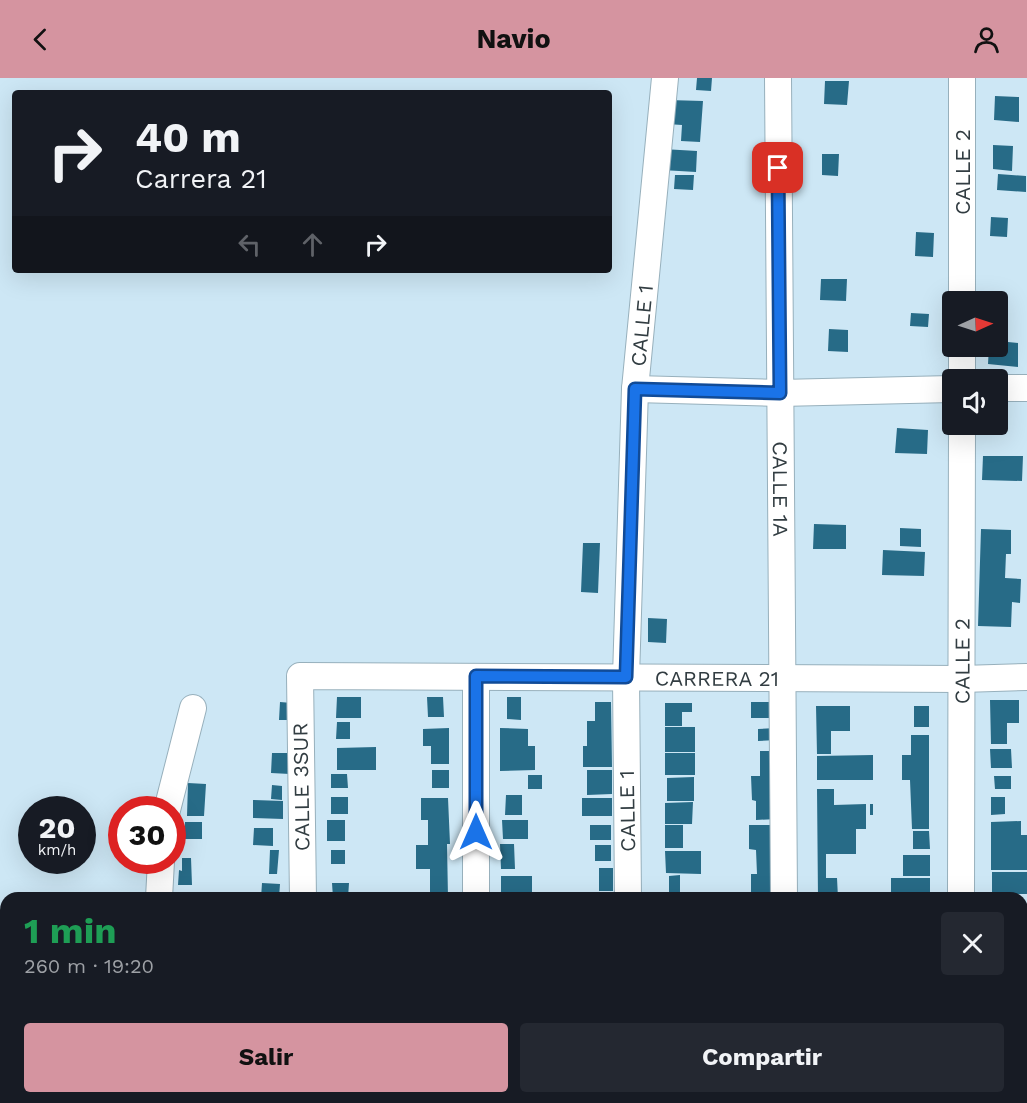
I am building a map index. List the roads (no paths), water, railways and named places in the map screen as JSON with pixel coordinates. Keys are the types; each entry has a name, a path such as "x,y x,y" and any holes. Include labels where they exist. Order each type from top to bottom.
{"street":[{"name":"CALLE 1","path":"628,892 626,677 635,389 665,78"},
{"name":"CALLE 1A","path":"778,78 784,892"},
{"name":"CALLE 2","path":"962,78 962,291"},
{"path":"1008,388 1027,388"},
{"path":"635,389 780,393 942,389"},
{"name":"CALLE 2","path":"962,435 962,892"},
{"name":"CARRERA 21","path":"300,676 962,679 1027,677"},
{"name":"CALLE 3SUR","path":"300,676 303,892"},
{"path":"476,676 476,892"},
{"path":"171,796 193,708"},
{"path":"159,892 160,874"}]}
